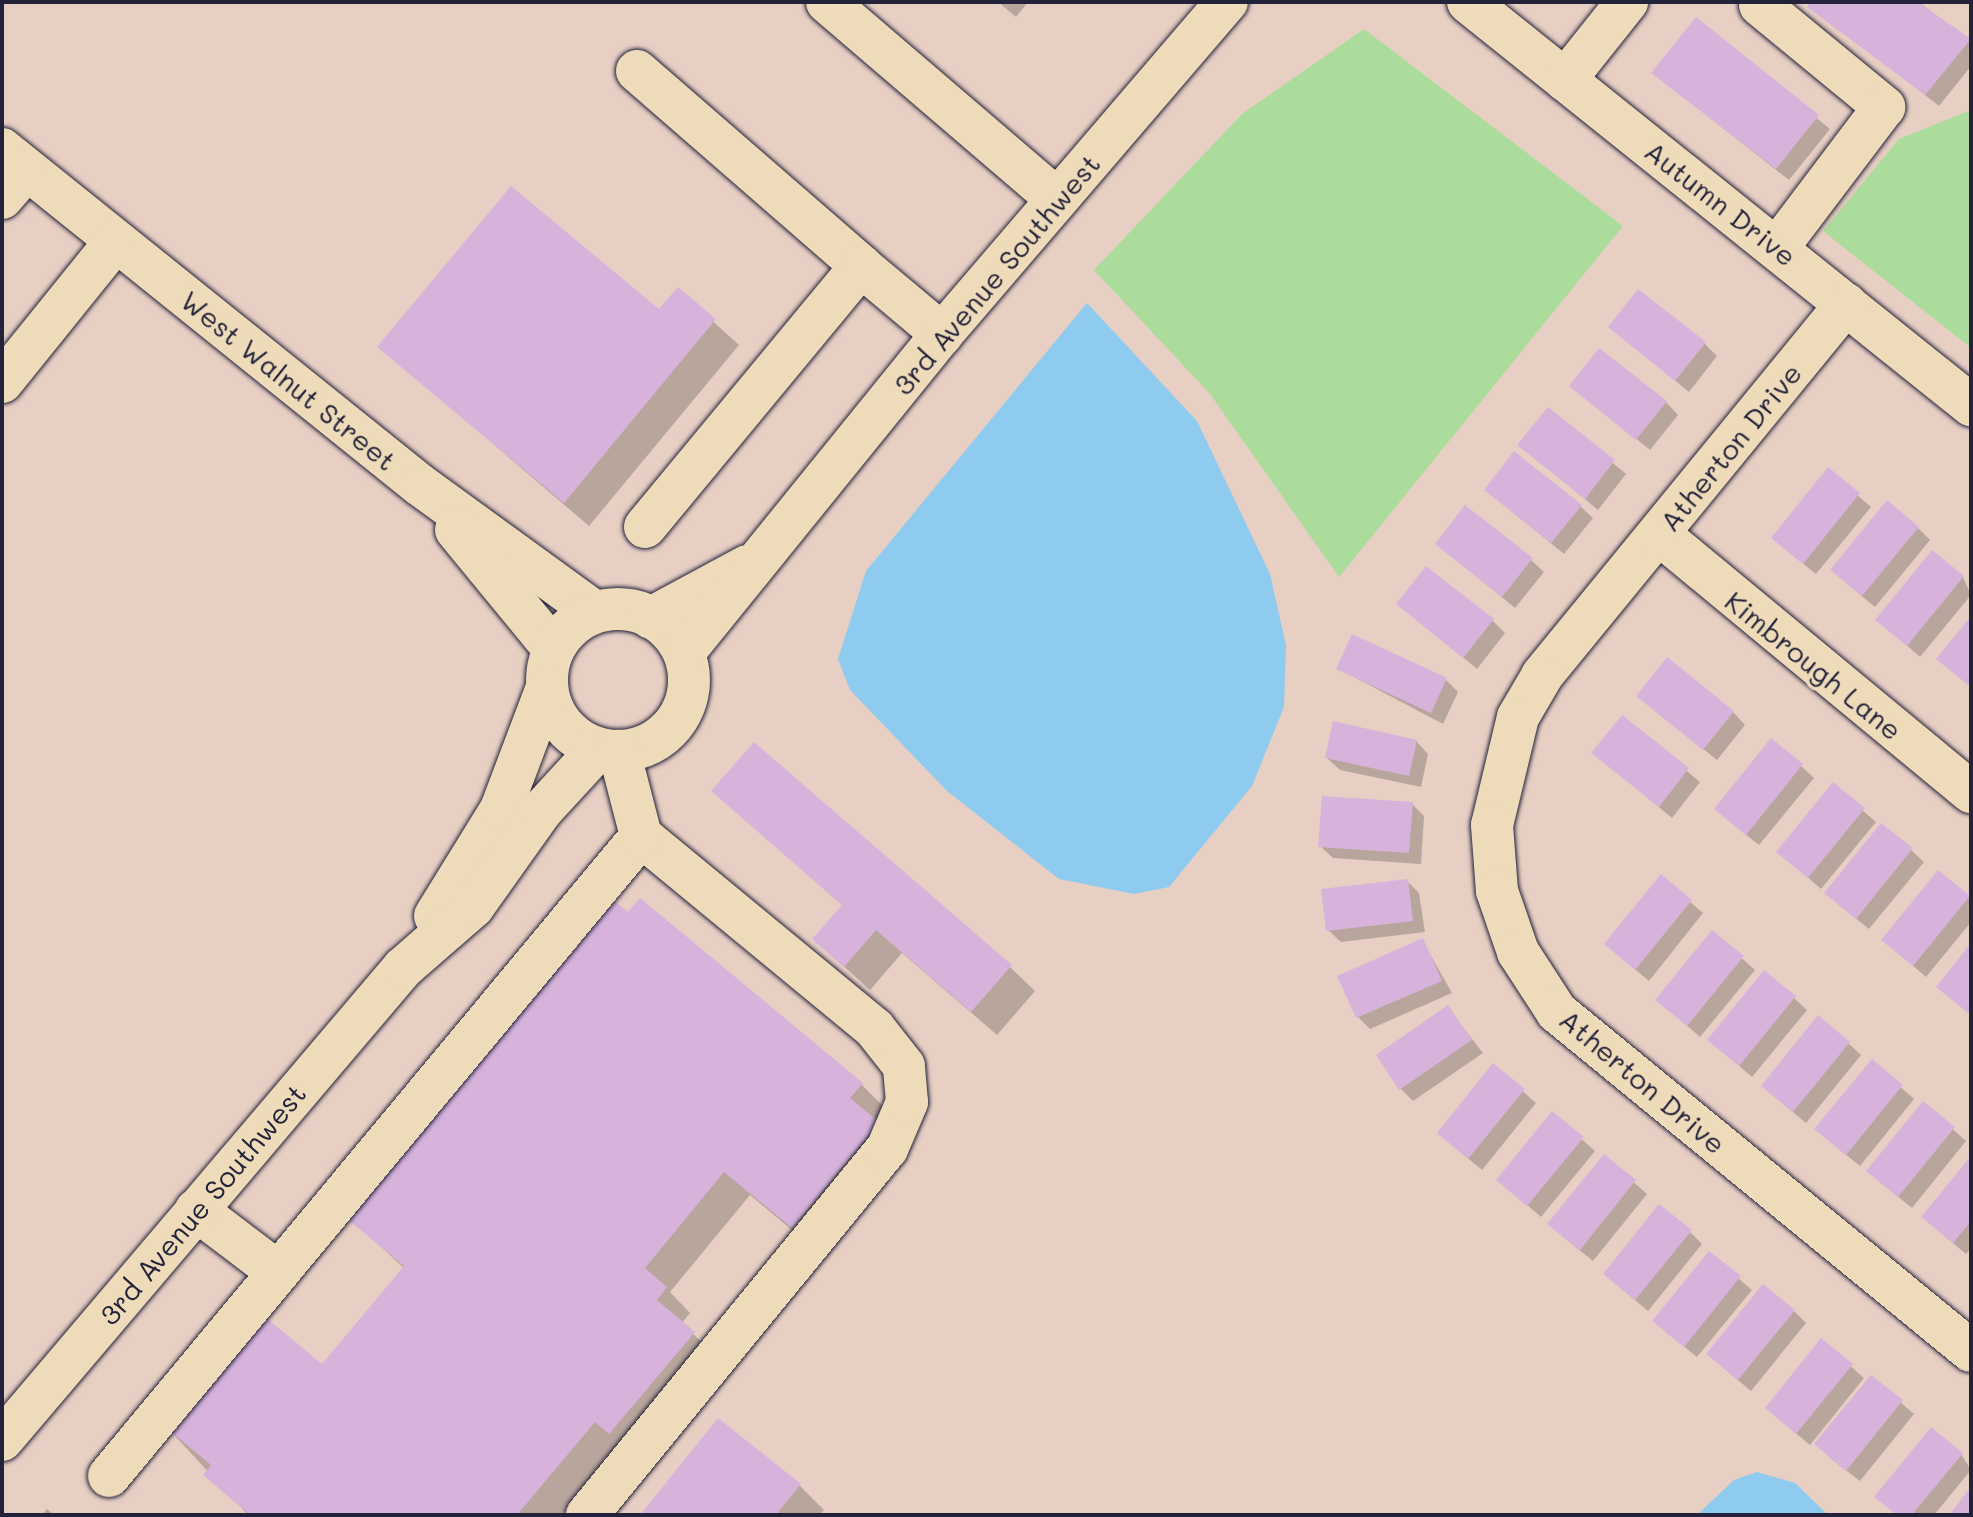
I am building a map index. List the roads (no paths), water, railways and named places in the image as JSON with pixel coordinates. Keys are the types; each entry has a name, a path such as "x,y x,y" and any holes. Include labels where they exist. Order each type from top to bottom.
{"street":[{"path":"827,2 1057,199"},
{"name":"3rd Avenue Southwest","path":"686,650 772,552 942,334 1227,2"},
{"name":"Autumn Drive","path":"1468,2 1778,247 1971,405"},
{"path":"1565,80 1627,2"},
{"path":"1760,5 1884,107 1778,247"},
{"path":"637,71 942,334"},
{"path":"2,382 115,242 10,173"},
{"name":"West Walnut Street","path":"115,242 420,485 595,612"},
{"path":"645,527 861,266"},
{"name":"Atherton Drive","path":"1846,304 1659,534 1518,717 1492,825 1497,891 1518,952 1557,1012 1971,1351"},
{"name":"West Walnut Street","path":"420,485 550,668"},
{"name":"Kimbrough Lane","path":"1659,534 1971,792"},
{"name":"3rd Avenue Southwest","path":"651,618 772,552"},
{"path":"587,1515 887,1149 907,1102 904,1066 874,1028 641,836 608,750 563,725 550,668 595,612 618,608 651,618 686,650 689,682 675,723 659,738 608,750"},
{"name":"3rd Avenue Southwest","path":"403,968 501,809 550,668"},
{"name":"3rd Avenue Southwest","path":"2,1440 403,968 473,907 542,810 608,750"},
{"path":"109,1476 641,836"},
{"path":"196,1210 278,1272"}],"water":[{"path":"1087,303 1197,421 1270,574 1286,645 1284,707 1252,786 1169,887 1134,894 1059,879 947,791 850,690 838,659 866,571"},
{"path":"1757,1472 1795,1483 1828,1515 1697,1515 1734,1480"}]}
